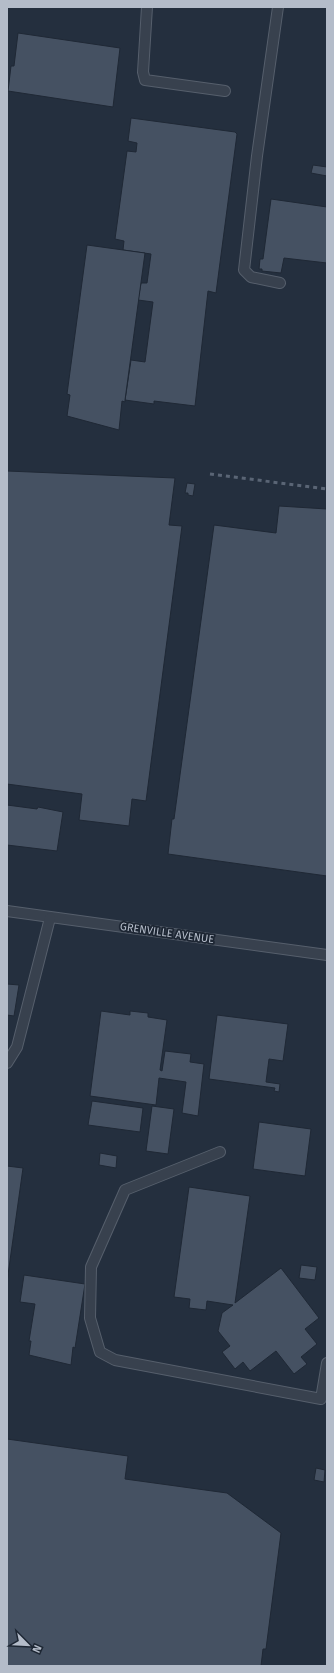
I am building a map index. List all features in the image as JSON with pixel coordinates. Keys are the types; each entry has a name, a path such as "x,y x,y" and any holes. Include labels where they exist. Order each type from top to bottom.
{"lane":[{"path":"147,7 143,72 146,80 225,91"},
{"path":"278,7 257,156 244,270 251,277 280,283"},
{"name":"GRENVILLE AVENUE","path":"7,911 327,955"},
{"path":"7,1063 17,1047 50,918"},
{"path":"220,1152 125,1190 91,1267 90,1318 100,1352 115,1360 321,1399 327,1363"}],"building":[{"path":"18,33 120,48 113,107 8,91 11,66 14,66"},
{"path":"131,118 235,132 237,134 216,293 208,291 195,406 154,401 154,404 125,400 131,360 145,362 153,302 138,300 141,283 147,283 151,254 123,250 124,241 115,239 127,151 136,152 137,143 128,141"},
{"path":"313,165 327,167 327,176 311,173"},
{"path":"271,199 327,207 327,263 284,258 281,273 262,271 262,269 259,269 260,259 263,259"},
{"path":"87,245 145,253 125,402 122,401 119,430 67,416 70,395 67,394"},
{"path":"7,471 175,478 169,525 182,526 146,801 132,799 129,826 79,820 82,794 7,784"},
{"path":"187,483 195,484 193,496 185,493"},
{"path":"279,506 327,509 327,876 168,854 214,525 276,533"},
{"path":"7,805 37,809 38,807 63,812 57,851 7,845"},
{"path":"7,984 19,985 14,1016 7,1015"},
{"path":"101,1011 130,1015 130,1011 148,1013 148,1017 167,1020 160,1070 162,1071 165,1051 191,1054 190,1062 204,1064 198,1116 182,1113 186,1082 159,1078 156,1105 90,1096"},
{"path":"217,1015 288,1024 283,1061 269,1059 266,1082 280,1084 279,1092 274,1091 275,1088 209,1079"},
{"path":"92,1101 143,1108 140,1132 88,1125"},
{"path":"152,1106 174,1109 168,1154 146,1151"},
{"path":"259,1122 311,1129 305,1176 253,1169"},
{"path":"100,1153 117,1156 116,1168 99,1165"},
{"path":"7,1166 23,1168 7,1282"},
{"path":"189,1187 250,1196 235,1303 281,1268 319,1318 305,1329 317,1344 301,1357 307,1364 294,1374 276,1351 250,1371 243,1362 235,1369 222,1352 230,1346 218,1331 222,1313 233,1305 207,1301 206,1310 189,1308 190,1299 174,1297"},
{"path":"301,1265 317,1267 315,1280 299,1278"},
{"path":"24,1275 85,1284 71,1365 29,1355 31,1341 29,1341 35,1304 20,1302"},
{"path":"7,1439 128,1456 125,1479 227,1493 281,1533 266,1649 263,1649 261,1666 7,1666"},
{"path":"316,1468 325,1470 324,1482 314,1480"}],"railway":[{"path":"210,474 327,489"}]}
